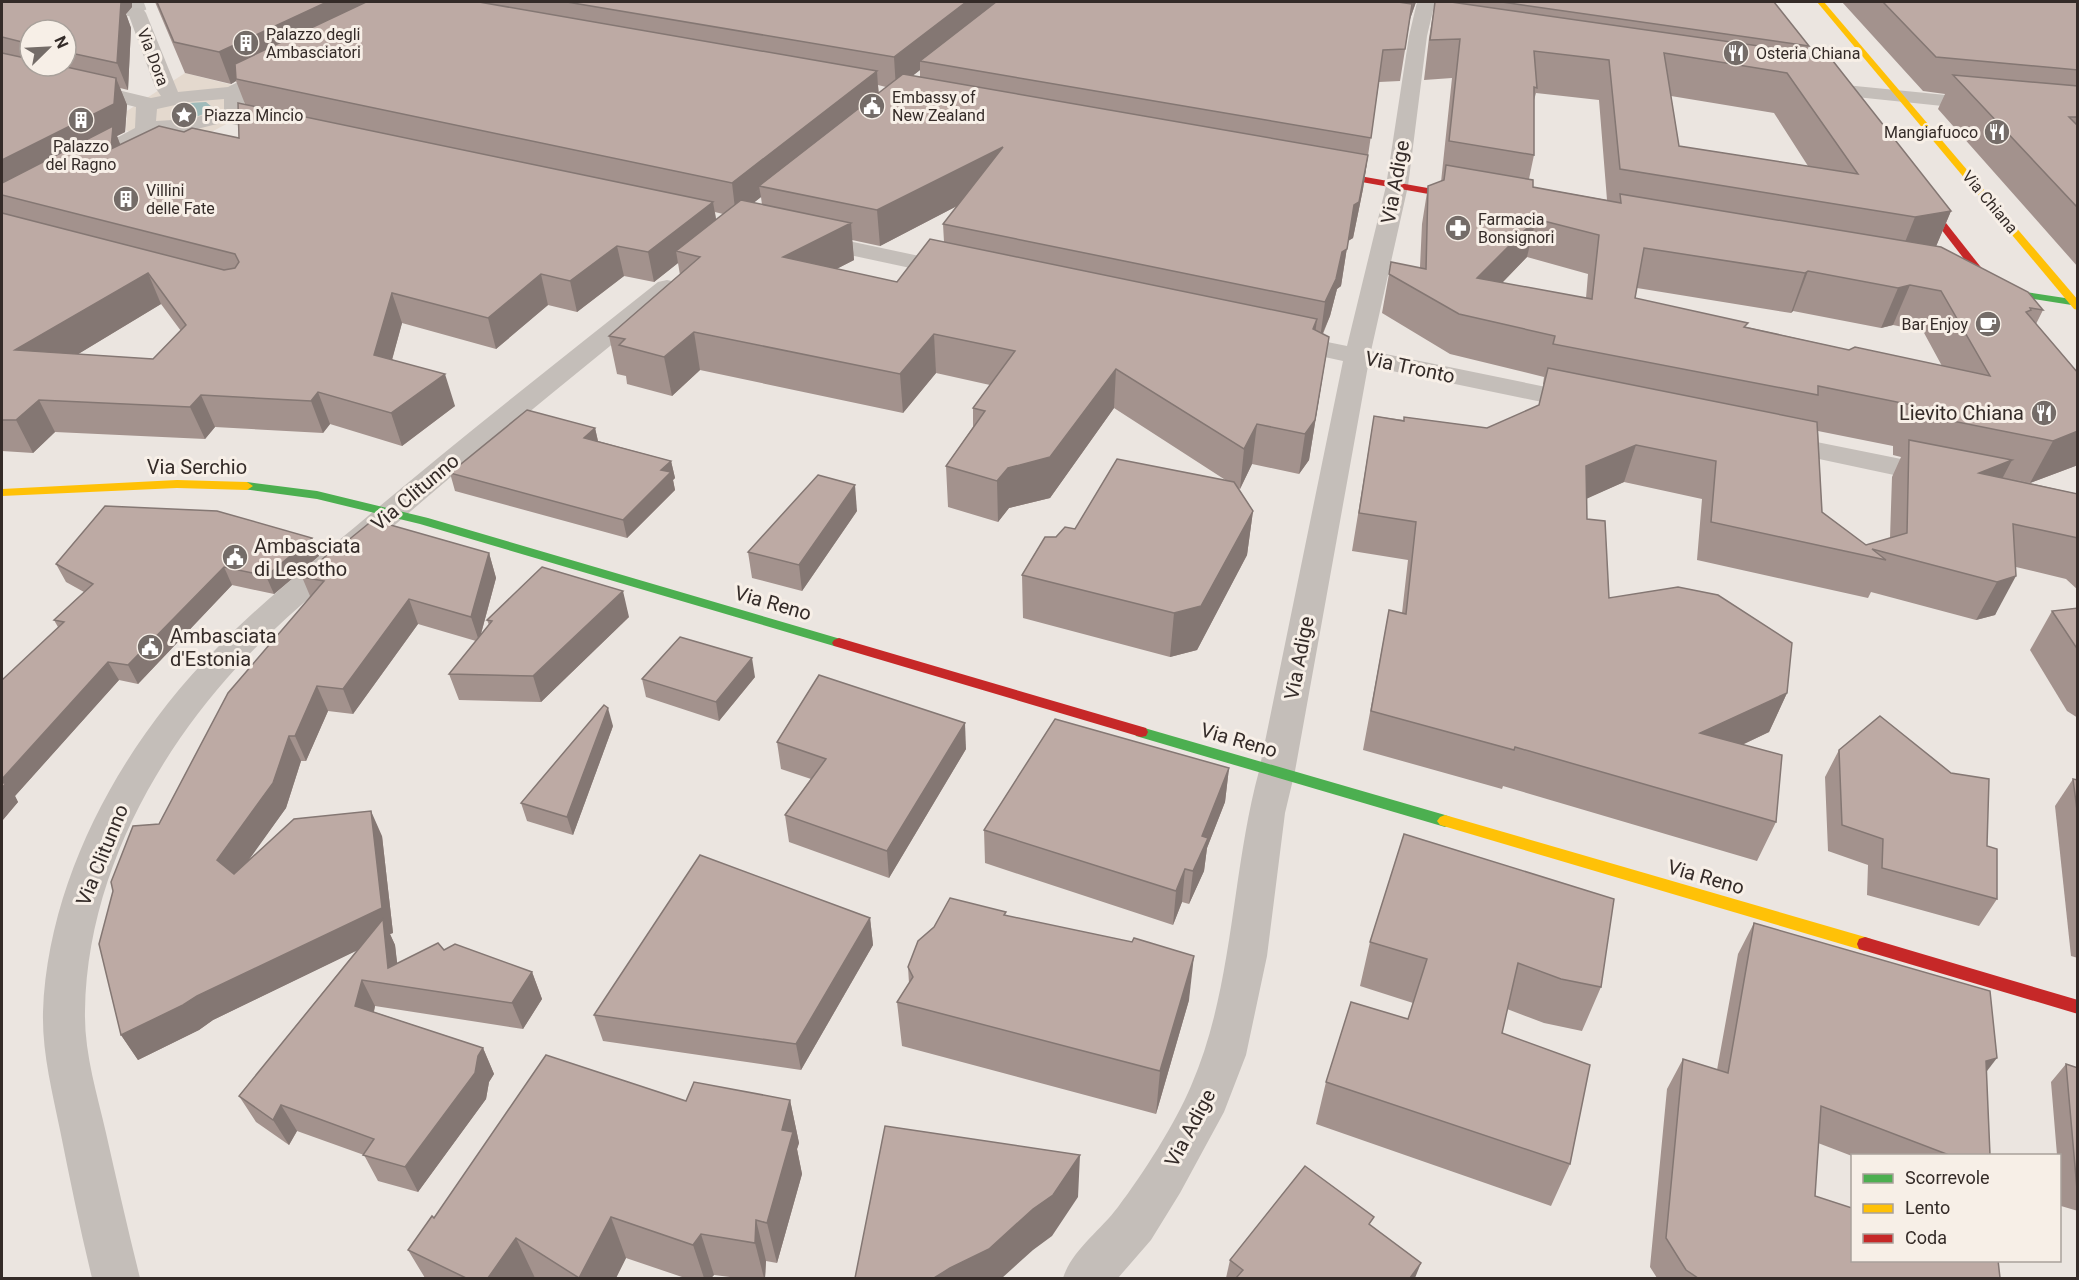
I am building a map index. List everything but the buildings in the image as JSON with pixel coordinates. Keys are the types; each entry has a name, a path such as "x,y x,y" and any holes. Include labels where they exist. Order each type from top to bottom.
{"street":[{"name":"Via Adige","path":"1087,1278 1134,1224 1164,1178 1208,1098 1226,1055 1246,956 1266,813 1278,771 1357,357 1397,186 1410,26 1426,2"},
{"name":"Via Chiana","path":"1821,2 2076,304"},
{"name":"Via Dora","path":"136,13 165,87 172,99"},
{"path":"1410,26 1442,30"},
{"path":"2,68 144,103 237,90 294,61"},
{"path":"1825,74 1852,109"},
{"path":"1792,85 1839,92 2078,114"},
{"path":"235,116 237,90"},
{"path":"142,132 144,103"},
{"path":"84,164 142,132 235,116 299,133"},
{"path":"1302,169 1490,202"},
{"path":"1911,184 2008,309"},
{"path":"790,236 986,278"},
{"name":"Via Clitunno","path":"116,1278 98,1209 67,1055 64,1013 66,979 84,892 128,790 156,746 212,674 283,604 390,512 685,273"},
{"path":"1975,287 2076,304"},
{"name":"Via Tronto","path":"1264,337 1613,409"},
{"path":"1752,437 1961,480"},
{"name":"Via Serchio","path":"2,493 156,485 237,485 296,491 390,512"},
{"name":"Via Reno","path":"390,512 2078,1007"}],"shaded area":[{"name":"Piazza Mincio","path":"185,73 248,89 247,113 170,154 126,130 127,111"}],"water":[{"path":"206,102 212,107 199,116 182,117 172,114 172,111 188,103"}],"tunnel":[{"path":"133,2 137,13"}],"traffic: fast":[{"path":"1987,289 2078,303"},
{"path":"247,486 317,495 424,521 839,643"},
{"path":"1141,732 1445,821"}],"traffic: slow":[{"path":"1821,2 2078,307"},
{"path":"2,493 177,484 247,486"},
{"path":"1445,821 1865,944"}],"traffic: jam":[{"path":"1320,172 1473,199"},
{"path":"1917,192 2002,301"},
{"path":"839,643 1141,732"},
{"path":"1865,944 2078,1007"}],"place":[{"name":"Palazzo degli Ambasciatori","path":"246,43"},
{"name":"Osteria Chiana","path":"1736,53"},
{"name":"Embassy of New Zealand","path":"872,106"},
{"name":"Piazza Mincio","path":"184,115"},
{"name":"Palazzo del Ragno","path":"81,120"},
{"name":"Mangiafuoco","path":"1997,132"},
{"name":"Villini delle Fate","path":"126,199"},
{"name":"Farmacia Bonsignori","path":"1458,228"},
{"name":"Bar Enjoy","path":"1988,324"},
{"name":"Lievito Chiana","path":"2044,413"},
{"name":"Ambasciata di Lesotho","path":"235,557"},
{"name":"Ambasciata d'Estonia","path":"150,647"}]}
